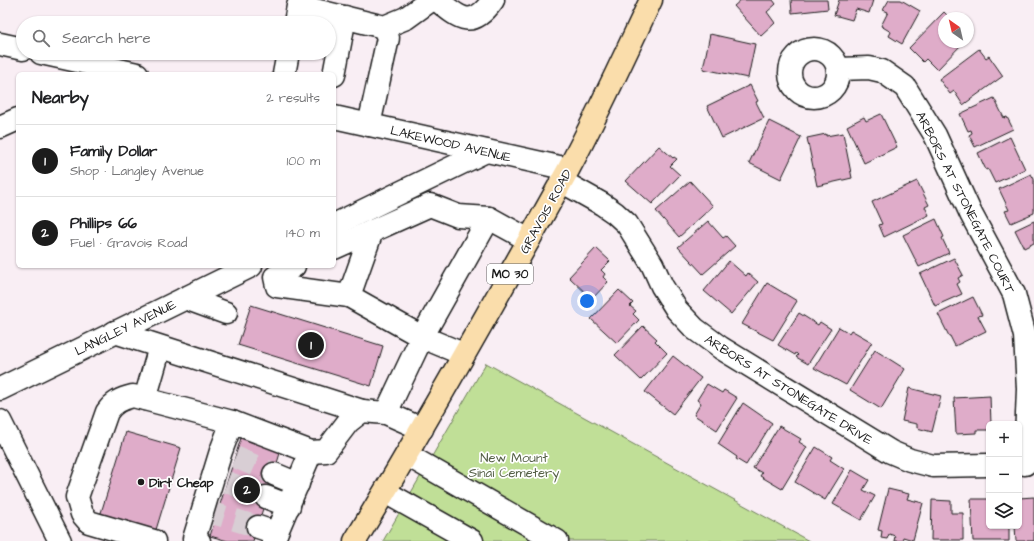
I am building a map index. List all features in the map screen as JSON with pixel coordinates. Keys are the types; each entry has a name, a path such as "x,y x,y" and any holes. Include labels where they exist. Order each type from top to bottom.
{"main road":[{"name":"GRAVOIS ROAD","path":"356,541 408,454 463,354 529,240 601,104 651,0"}],"street":[{"path":"296,16 298,6 384,27 406,18 431,0"},
{"path":"437,0 458,17 475,18 486,11 493,0"},
{"path":"335,72 345,17"},
{"path":"369,125 388,38 384,27"},
{"path":"0,44 16,47"},
{"path":"69,60 118,72"},
{"path":"284,72 287,60"},
{"name":"ARBORS AT STONEGATE COURT","path":"838,69 869,68 882,71 905,86 935,135 971,214 1014,294 1025,336 1028,389 1026,464"},
{"name":"LAKEWOOD AVENUE","path":"336,117 486,151 564,175"},
{"path":"0,127 16,120"},
{"path":"336,224 486,151"},
{"name":"ARBORS AT STONEGATE DRIVE","path":"564,175 615,213 627,224 652,264 662,286 677,310 695,329 721,348 891,452 910,460 933,466 986,465"},
{"path":"336,247 430,205 458,216 489,218 529,240"},
{"path":"386,413 422,337 489,218"},
{"path":"349,296 372,231"},
{"name":"LANGLEY AVENUE","path":"0,389 247,268"},
{"path":"291,268 275,277 277,286 349,296 422,337 463,354"},
{"path":"185,298 226,312"},
{"path":"115,332 362,411 386,413 422,429"},
{"path":"145,399 160,347"},
{"path":"154,541 89,522 82,514 77,497 107,412 112,404 124,398 133,396 232,422 311,452 326,451 348,422 362,411"},
{"path":"0,421 60,541"},
{"path":"194,540 220,479 228,454 232,422"},
{"path":"269,534 289,506 311,452"},
{"path":"408,454 557,541"},
{"path":"274,474 298,484"},
{"path":"385,492 472,541"},
{"path":"266,497 289,506"}],"green space":[{"name":"New Mount Sinai Cemetery","path":"486,363 809,541 383,541"}],"building":[{"path":"741,0 773,0 776,4 767,12 775,23 761,36 734,6"},
{"path":"791,0 827,0 828,9 792,13"},
{"path":"839,0 873,0 869,13 856,9 852,20 834,15"},
{"path":"889,0 901,0 920,11 902,44 889,36 891,32 881,26 888,12 883,10"},
{"path":"938,18 938,48 958,48 937,70 926,59 923,62 909,48"},
{"path":"710,34 755,44 748,78 703,69"},
{"path":"979,49 986,58 989,56 1003,76 963,105 954,91 950,94 939,79"},
{"path":"750,85 764,118 722,138 707,106"},
{"path":"994,98 1004,118 1007,117 1013,129 975,147 969,135 972,133 971,130 968,131 960,114"},
{"path":"881,114 897,147 864,163 847,126 864,117 866,121"},
{"path":"769,121 801,137 781,179 749,163"},
{"path":"843,133 852,178 817,186 807,138 826,134 826,136"},
{"path":"1010,137 1025,169 995,183 988,169 986,170 978,153"},
{"path":"659,146 673,158 674,157 677,159 670,166 680,175 652,204 626,181"},
{"path":"1031,174 1034,179 1034,213 1011,223 1005,211 1009,210 999,189"},
{"path":"690,181 713,206 679,237 656,211"},
{"path":"917,181 929,205 925,207 929,215 884,237 879,225 882,224 872,202"},
{"path":"936,219 949,253 919,267 903,235"},
{"path":"708,221 723,238 726,236 735,246 703,274 678,247"},
{"path":"1034,221 1034,243 1024,248 1015,230"},
{"path":"596,248 610,261 601,270 605,274 603,277 608,282 592,299 569,277"},
{"path":"954,258 963,275 958,278 960,282 957,284 962,294 935,306 920,274"},
{"path":"729,261 746,276 748,273 758,282 731,314 704,291"},
{"path":"767,283 797,301 773,340 742,324"},
{"path":"619,290 633,303 630,306 636,311 633,314 639,320 617,343 591,319"},
{"path":"973,297 982,315 978,316 986,331 955,346 938,314"},
{"path":"251,305 383,346 371,386 238,345"},
{"path":"799,313 818,325 820,322 831,329 808,364 796,357 798,355 796,353 795,355 778,345"},
{"path":"643,326 657,339 655,341 667,353 641,380 615,355"},
{"path":"839,327 849,333 851,330 872,342 846,385 814,368"},
{"path":"875,350 905,369 881,409 850,390"},
{"path":"673,356 701,378 673,414 645,392"},
{"path":"707,384 722,393 724,390 737,398 717,430 694,415 701,403 697,400"},
{"path":"909,388 941,396 932,432 917,428 917,424 902,421"},
{"path":"990,396 991,421 986,421 986,430 976,430 976,433 956,434 954,398"},
{"path":"743,403 772,423 746,465 718,444"},
{"path":"779,426 801,439 799,442 807,447 782,489 760,476 762,473 753,468"},
{"name":"Dirt Cheap","path":"126,432 181,448 155,533 100,516"},
{"path":"241,438 281,450 253,541 228,541 210,536"},
{"path":"816,447 832,457 830,460 844,469 825,500 795,482"},
{"path":"852,470 869,480 863,490 875,496 861,520 833,504"},
{"path":"888,489 909,494 907,499 923,503 913,540 903,537 902,541 894,541 895,536 889,534 887,539 881,538 882,531 878,530"},
{"path":"1034,497 1034,541 1016,541 1015,529 1022,529 1022,498"},
{"path":"971,499 986,499 986,529 1009,529 1009,541 973,541"},
{"path":"932,500 951,501 951,513 963,513 963,540 931,540"}],"tunnel":[{"path":"235,457 274,474"},
{"path":"227,482 266,497"},
{"path":"203,510 258,527"}],"place":[{"name":"Family Dollar","path":"311,345"},
{"name":"Dirt Cheap","path":"141,482"},
{"name":"Phillips 66","path":"247,490"}]}
